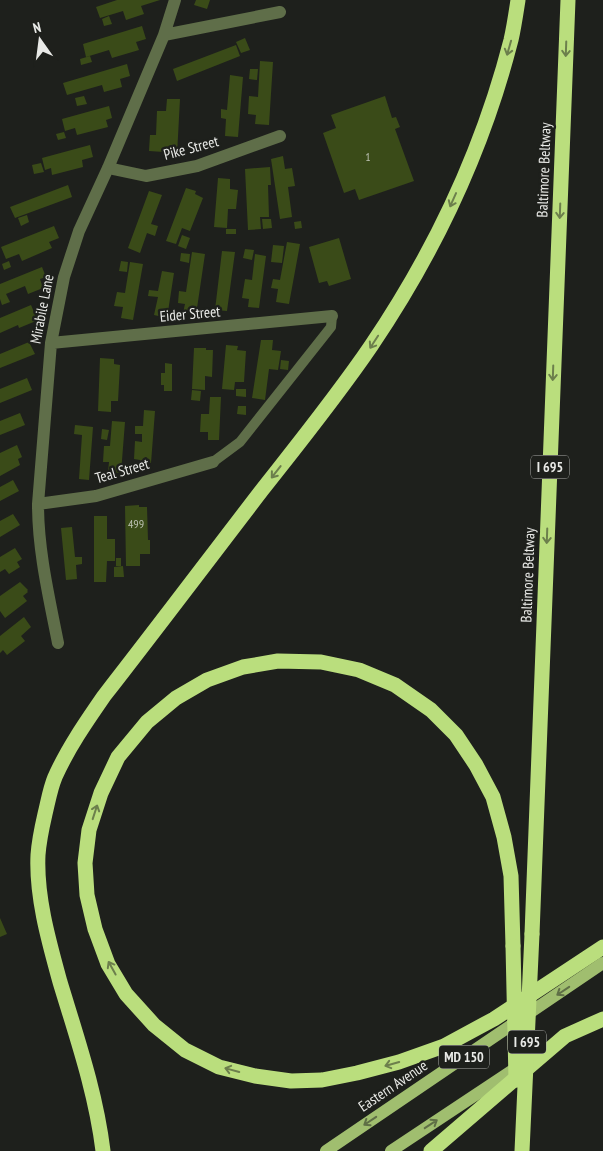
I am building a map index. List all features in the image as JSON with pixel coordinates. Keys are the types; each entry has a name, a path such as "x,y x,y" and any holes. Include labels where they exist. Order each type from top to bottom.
{"highway":[{"path":"103,1151 92,1088 56,967 42,905 38,855 42,828 54,778 74,740 104,696 327,406 371,346 398,303 429,251 474,152 494,97 511,39 518,0"},
{"name":"Baltimore Beltway","path":"522,1151 568,0"},
{"path":"517,1151 513,946 511,876 504,837 493,797 476,765 456,735 431,710 394,685 359,670 321,662 278,661 243,667 207,680 176,698 147,722 118,757 101,793 89,830 85,863 87,895 95,928 108,964 126,994 154,1025 185,1050 219,1067 255,1076 291,1081 322,1080 357,1074 399,1062 444,1046 494,1019 603,947"},
{"path":"432,1151 565,1036 603,1019"}],"main road":[{"name":"Eastern Avenue","path":"326,1151 603,963"},
{"name":"MD 150","path":"391,1151 603,1011"}],"street":[{"name":"Mirabile Lane","path":"58,643 43,564 38,524 51,343 64,277 74,243 164,35 175,0"},
{"path":"164,35 280,12"},
{"name":"Pike Street","path":"108,168 146,176 197,166 280,136"},
{"name":"Eider Street","path":"51,343 332,316"},
{"name":"Teal Street","path":"38,504 96,496 214,462"}],"lane":[{"path":"214,462 240,442 331,327 332,316"}],"building":[{"path":"117,0 160,0 141,6 144,14 126,20 123,11 100,18 96,7"},
{"path":"196,0 210,0 207,9 194,5"},
{"path":"109,16 112,24 104,26 102,19"},
{"path":"142,26 146,39 136,42 139,50 112,58 109,50 86,57 83,44"},
{"path":"245,38 250,50 241,53 236,42"},
{"path":"236,45 240,56 177,81 173,69"},
{"path":"90,56 92,62 81,65 80,59"},
{"path":"260,61 273,62 269,125 255,124 256,115 248,114 249,96 258,97"},
{"path":"127,64 130,76 120,79 122,87 104,92 102,85 67,95 63,83"},
{"path":"250,69 258,69 257,80 249,79"},
{"path":"230,75 243,77 238,137 225,136 226,119 221,118 221,109 227,110"},
{"path":"84,96 87,104 77,106 75,98"},
{"path":"385,96 392,118 396,117 400,127 395,129 414,181 359,200 355,189 344,193 323,133 336,128 331,115"},
{"path":"167,99 180,99 177,155 164,155 164,152 149,151 150,135 156,135 157,111 166,111"},
{"path":"109,106 112,118 106,120 108,127 77,135 75,128 65,131 62,119"},
{"path":"64,132 66,138 58,140 56,134"},
{"path":"90,145 93,157 82,160 83,167 52,175 51,168 45,170 42,158"},
{"path":"283,156 285,169 292,168 295,186 288,187 292,217 280,219 271,159"},
{"path":"41,163 44,172 34,174 32,165"},
{"path":"270,167 271,185 268,185 269,217 260,217 261,229 248,230 245,169"},
{"path":"218,178 230,179 230,189 238,190 236,209 228,209 227,228 214,227"},
{"path":"68,185 72,197 15,218 10,207"},
{"path":"186,188 196,191 195,194 203,198 190,231 182,228 176,244 166,241"},
{"path":"149,191 162,195 151,224 158,226 155,236 147,233 140,253 128,248"},
{"path":"27,215 29,222 21,226 18,218"},
{"path":"262,219 271,219 272,228 263,229"},
{"path":"301,221 302,228 295,229 294,222"},
{"path":"54,226 59,238 49,242 52,248 22,261 19,254 6,259 1,247"},
{"path":"226,229 236,229 236,234 226,234"},
{"path":"182,235 190,238 186,249 178,246"},
{"path":"339,238 351,279 329,286 327,281 319,283 309,247"},
{"path":"287,242 300,244 289,304 276,302 278,289 271,288 273,279 280,280"},
{"path":"273,245 284,246 282,263 271,262"},
{"path":"245,249 254,250 252,260 243,258"},
{"path":"222,251 235,252 227,311 215,310"},
{"path":"192,252 205,254 196,315 183,313 185,304 178,303 179,291 186,292"},
{"path":"181,253 190,254 189,263 180,261"},
{"path":"255,254 266,256 259,308 248,307 249,299 242,298 245,279 252,280"},
{"path":"9,261 11,267 4,270 2,264"},
{"path":"121,261 128,262 127,272 119,271"},
{"path":"130,262 143,264 133,320 121,318 123,307 114,306 117,292 125,293"},
{"path":"42,267 46,277 40,279 43,288 28,294 25,286 6,294 10,302 2,305 0,284"},
{"path":"162,271 174,273 167,318 154,315 158,297 148,296 149,290 158,291"},
{"path":"31,305 36,321 19,328 18,325 0,333 0,318"},
{"path":"261,340 273,340 272,350 281,351 278,370 269,369 265,400 252,398"},
{"path":"29,342 35,354 0,368 0,354"},
{"path":"226,345 238,346 237,350 246,351 244,382 235,382 234,390 222,389"},
{"path":"194,348 213,350 212,377 205,376 205,390 192,389"},
{"path":"100,358 114,359 114,364 120,365 118,401 111,401 111,412 98,411"},
{"path":"281,360 289,361 288,370 280,369"},
{"path":"165,363 172,364 172,391 164,391 164,385 161,385 161,373 165,373"},
{"path":"27,378 32,390 0,403 0,389"},
{"path":"236,389 246,389 246,397 236,396"},
{"path":"192,390 201,391 200,401 191,400"},
{"path":"210,397 221,397 219,440 208,440 208,432 200,432 201,414 209,414"},
{"path":"238,406 246,406 246,415 237,414"},
{"path":"144,410 155,411 151,463 140,462 140,460 134,459 135,441 142,442 142,434 135,434 135,426 143,426"},
{"path":"20,413 25,425 0,435 0,421"},
{"path":"112,421 125,422 121,473 108,472 109,462 103,462 104,446 110,446"},
{"path":"75,425 93,427 89,480 79,479 82,435 74,434"},
{"path":"102,429 109,430 107,440 101,439"},
{"path":"17,445 22,457 18,459 20,465 0,476 0,453"},
{"path":"13,480 19,491 0,501 0,487"},
{"path":"139,505 139,507 147,507 150,554 140,554 140,566 126,566 125,506"},
{"path":"13,514 20,525 0,537 0,521"},
{"path":"94,516 107,516 107,539 115,539 115,561 107,561 106,582 94,582"},
{"path":"72,527 75,557 82,557 82,564 76,565 77,579 66,580 61,528"},
{"path":"15,548 22,559 17,562 20,567 9,574 5,569 0,572 0,557"},
{"path":"116,558 121,558 121,566 116,566"},
{"path":"123,566 124,577 114,577 114,567"},
{"path":"20,582 28,590 23,596 27,601 5,618 0,611 0,596"},
{"path":"24,617 31,627 21,636 25,641 7,655 3,650 0,653 0,636"},
{"path":"0,918 7,934 0,937"}]}
